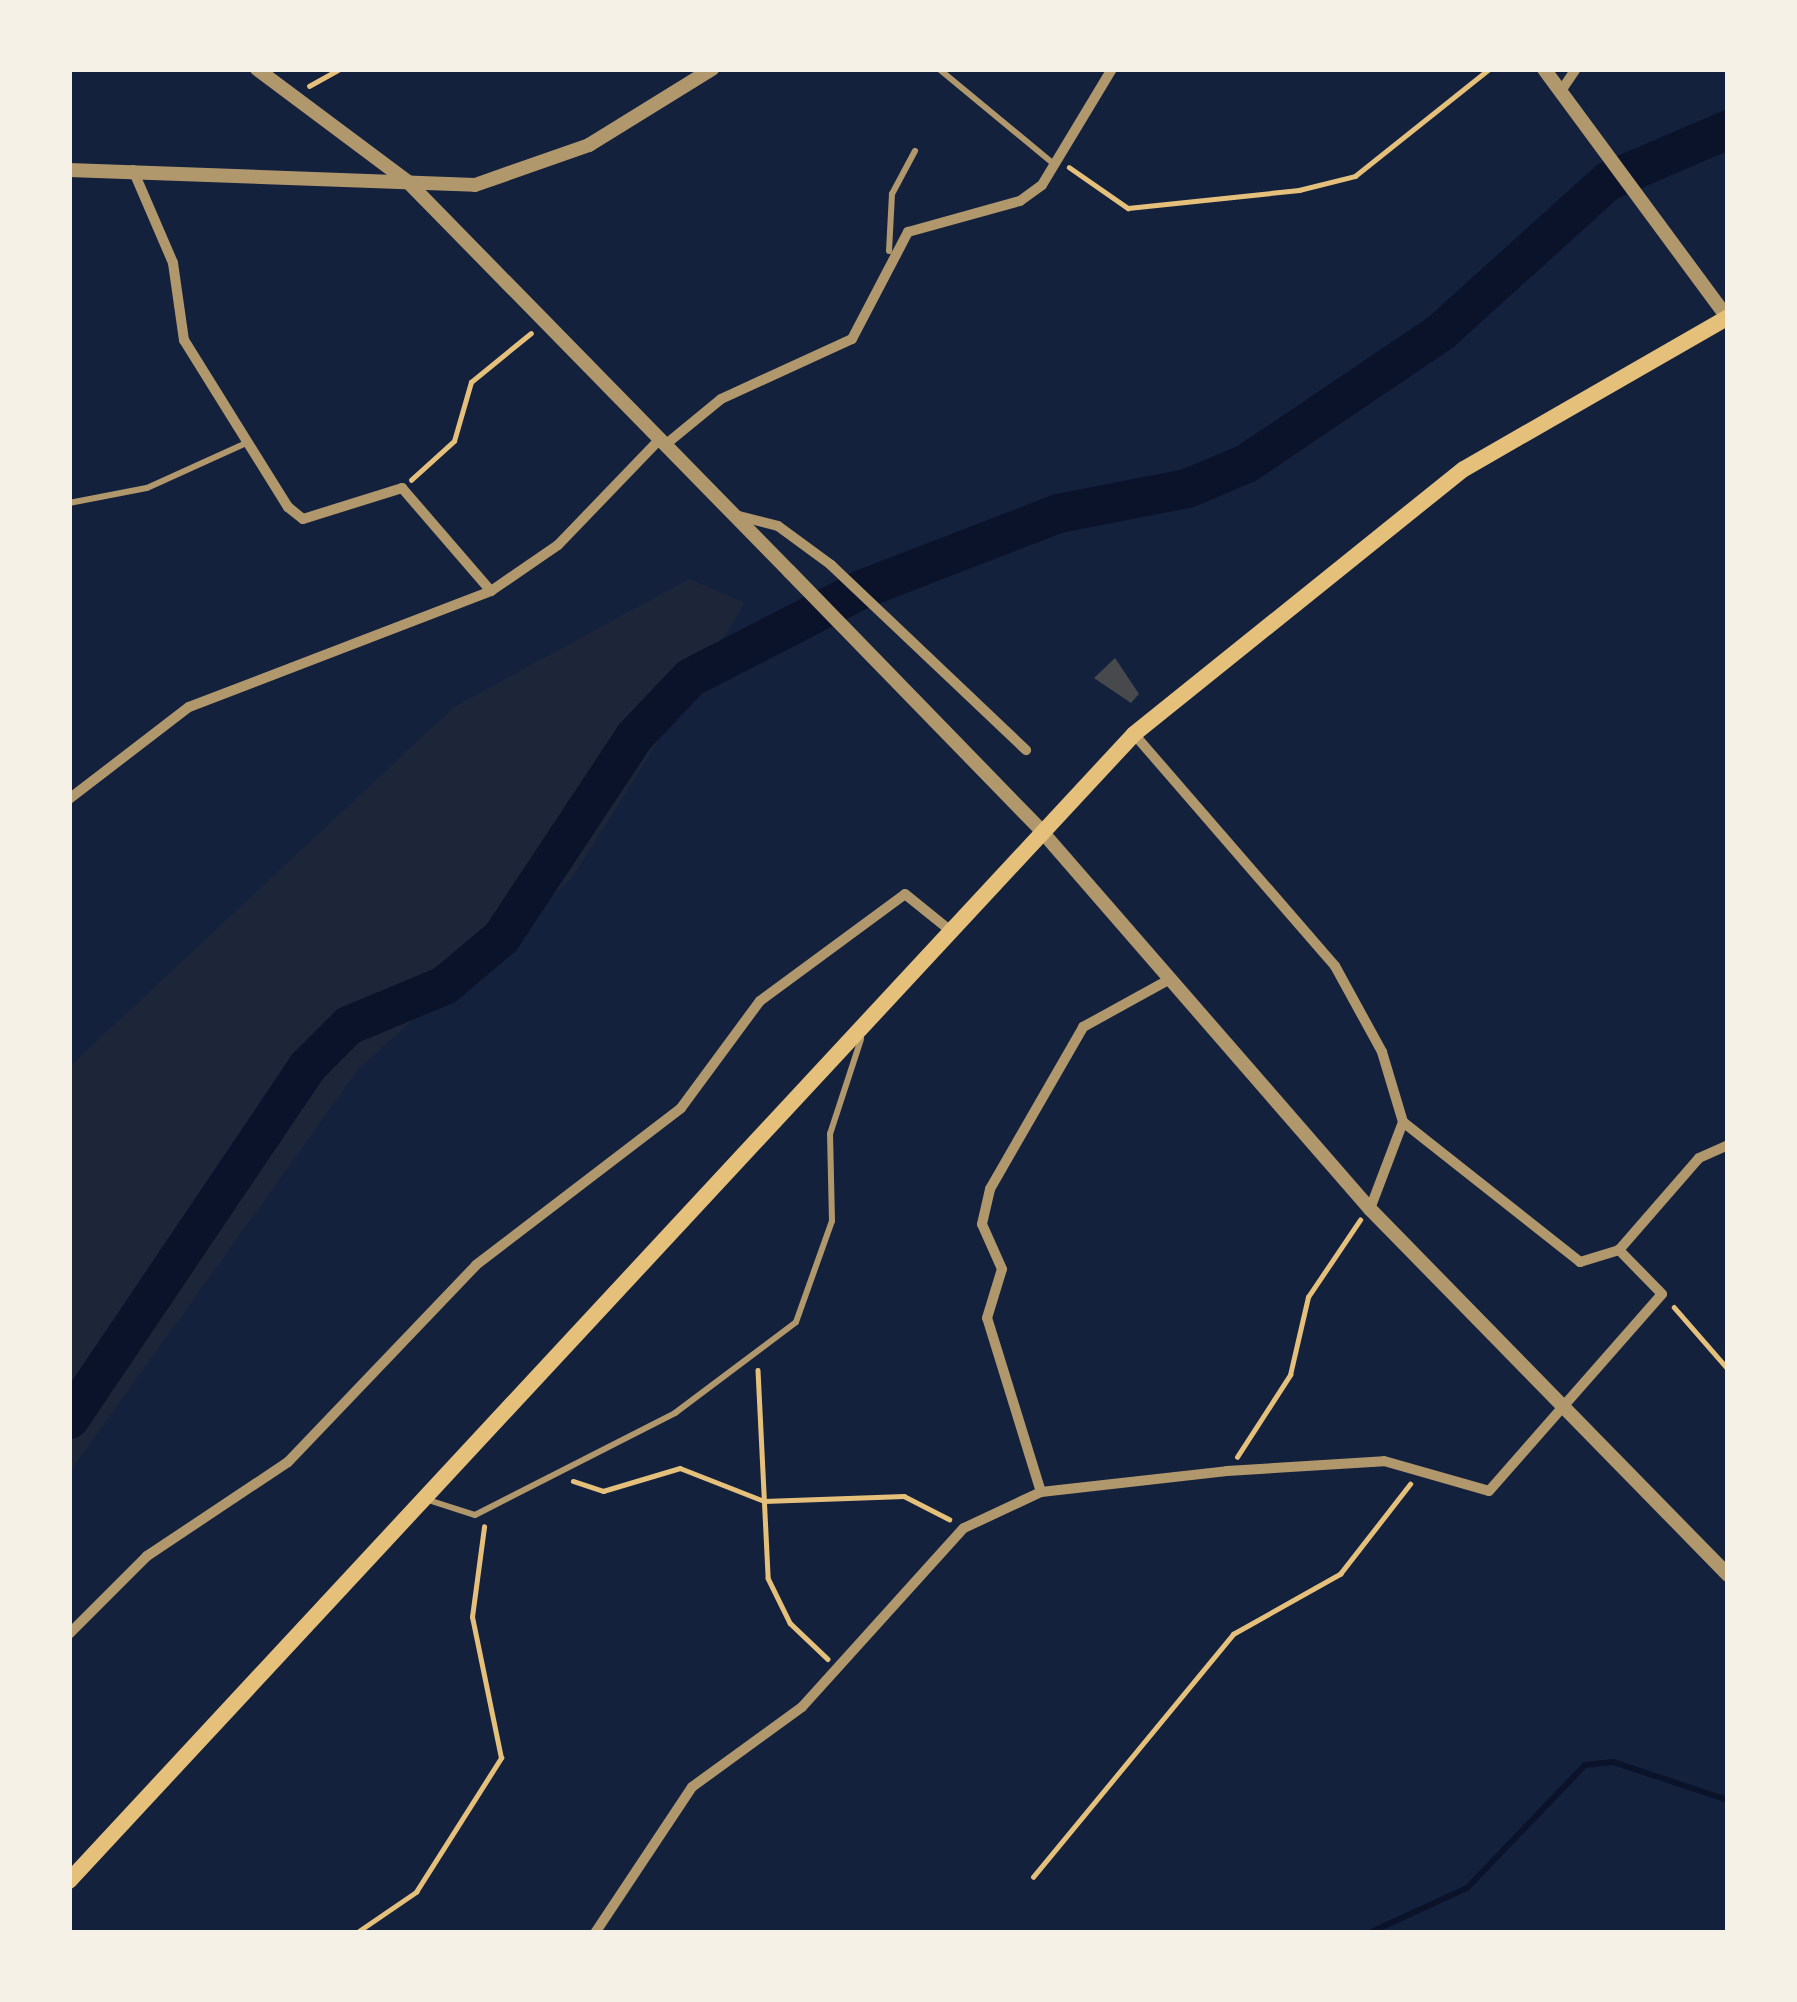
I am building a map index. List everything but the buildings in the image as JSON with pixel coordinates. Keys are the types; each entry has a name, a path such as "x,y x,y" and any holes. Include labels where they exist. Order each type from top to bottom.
{"main road":[{"path":"69,1881 868,1019 1038,827 1134,734 1464,469 1727,317"}],"street":[{"path":"257,69 408,182 789,571 1038,827 1165,982 1370,1209 1728,1575"},
{"path":"69,170 132,166 475,185 534,169 712,69"},
{"path":"69,799 189,707 491,591 558,545 662,442 721,399 852,339 889,251 937,218 1020,202 1058,164 1112,69"},
{"path":"1544,69 1649,202 1727,317"},
{"path":"1563,88 1576,69"},
{"path":"132,166 173,262 184,340 303,519 402,488 491,591"},
{"path":"732,514 778,526 831,565 1027,750"},
{"path":"1134,734 1335,966 1382,1052 1403,1122 1580,1262 1618,1250 1699,1158 1728,1145"},
{"path":"69,1634 147,1556 288,1462 476,1264 681,1108 760,1001 905,894 947,928"},
{"path":"1041,1492 987,1318 1002,1269 982,1224 990,1189 1083,1027 1165,982"},
{"path":"1370,1209 1403,1122"},
{"path":"595,1933 692,1787 837,1668 964,1528 1041,1492 1227,1472 1384,1461 1489,1491 1662,1294 1618,1250"}],"lane":[{"path":"939,69 1058,164"},
{"path":"889,251 892,194 914,151"},
{"path":"69,503 147,488 249,442"},
{"path":"424,1499 453,1514 486,1510 675,1413 796,1322 832,1221 830,1134 868,1019"}],"path":[{"path":"294,94 340,69"},
{"path":"1058,164 1128,208 1299,190 1355,176 1490,69"},
{"path":"402,488 454,441 470,382 545,322"},
{"path":"1227,1472 1290,1375 1308,1297 1370,1209"},
{"path":"1662,1294 1728,1369"},
{"path":"759,1352 753,1440 780,1607 837,1668"},
{"path":"556,1475 603,1491 680,1468 764,1502 904,1496 964,1528"},
{"path":"1033,1877 1233,1634 1340,1574 1416,1470"},
{"path":"356,1933 416,1892 501,1758 472,1617 486,1510"}],"shaded area":[{"path":"689,579 745,603 572,878 359,1068 69,1473 69,1067 454,707"}],"waterway":[{"path":"69,1419 306,1067 348,1025 444,985 501,937 634,736 690,677 861,589 1058,513 1187,488 1246,463 1440,332 1607,181 1728,129"},
{"path":"1369,1933 1467,1888 1585,1765 1613,1762 1728,1800"}]}
